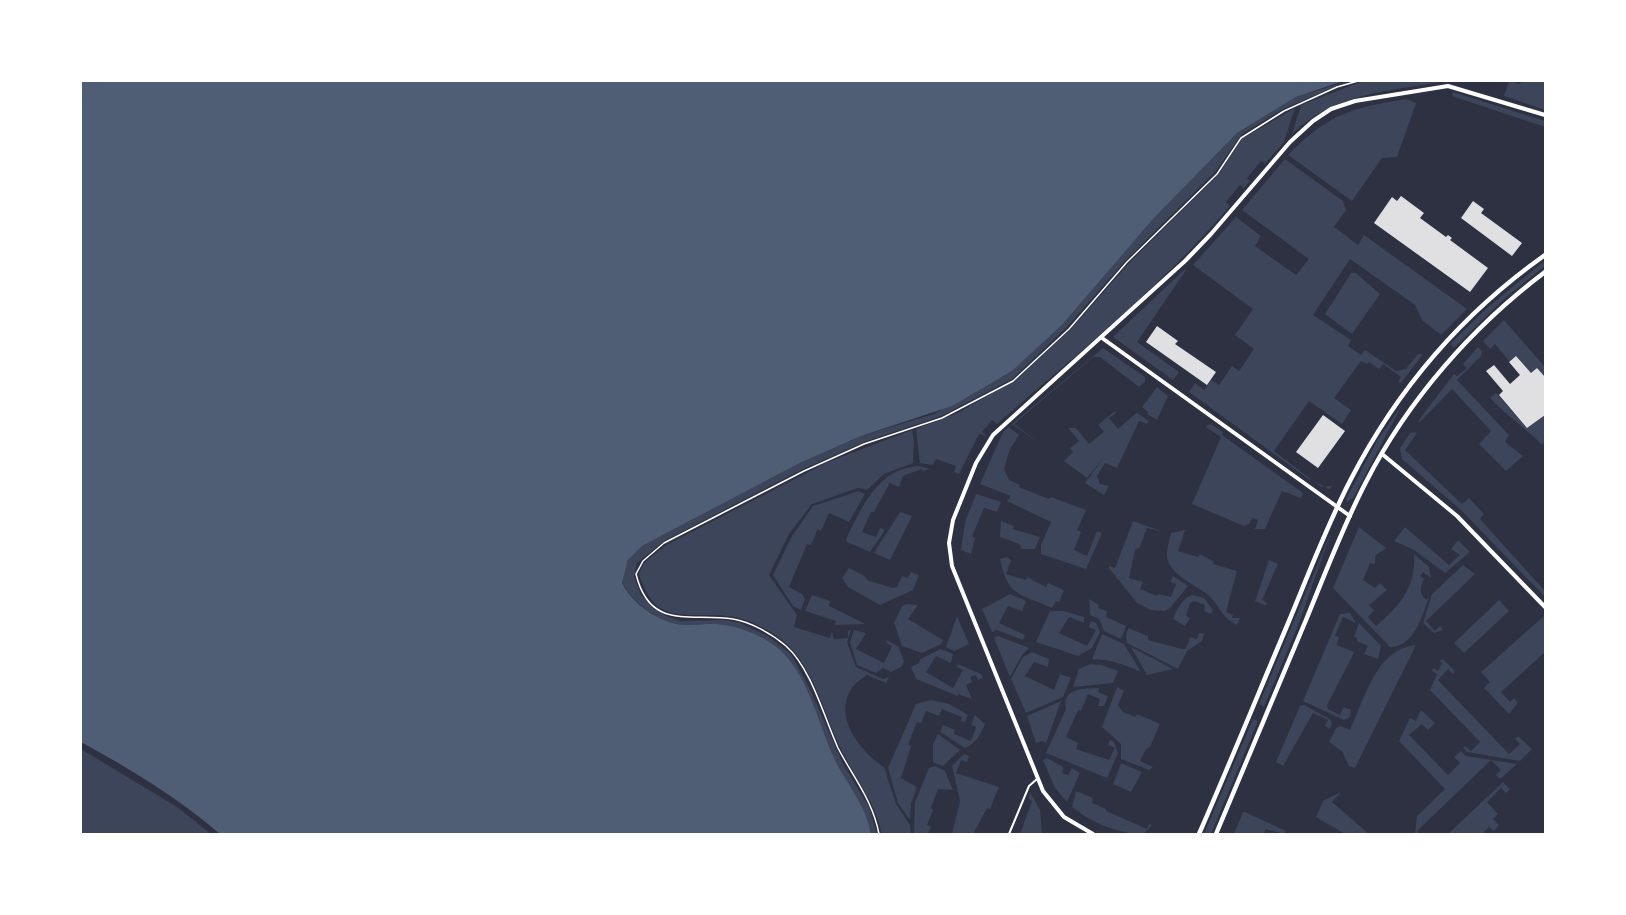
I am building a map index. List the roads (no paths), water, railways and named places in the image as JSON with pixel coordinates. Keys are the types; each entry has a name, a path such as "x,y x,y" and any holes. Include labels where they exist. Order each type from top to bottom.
{"street":[{"path":"1093,834 1078,827 1059,812 1046,797 954,573 949,538 953,520 966,486 993,435 1197,250 1297,134 1332,109 1355,101 1448,86 1545,115"},
{"path":"1199,834 1338,507 1372,441 1428,363 1484,304 1545,255"},
{"path":"1216,834 1350,516 1382,454 1412,408 1446,365 1493,315 1545,272"},
{"path":"1102,338 1350,516"},
{"path":"1382,454 1458,516 1545,607"}],"lane":[{"path":"1009,834 1029,786 1038,779"}]}
